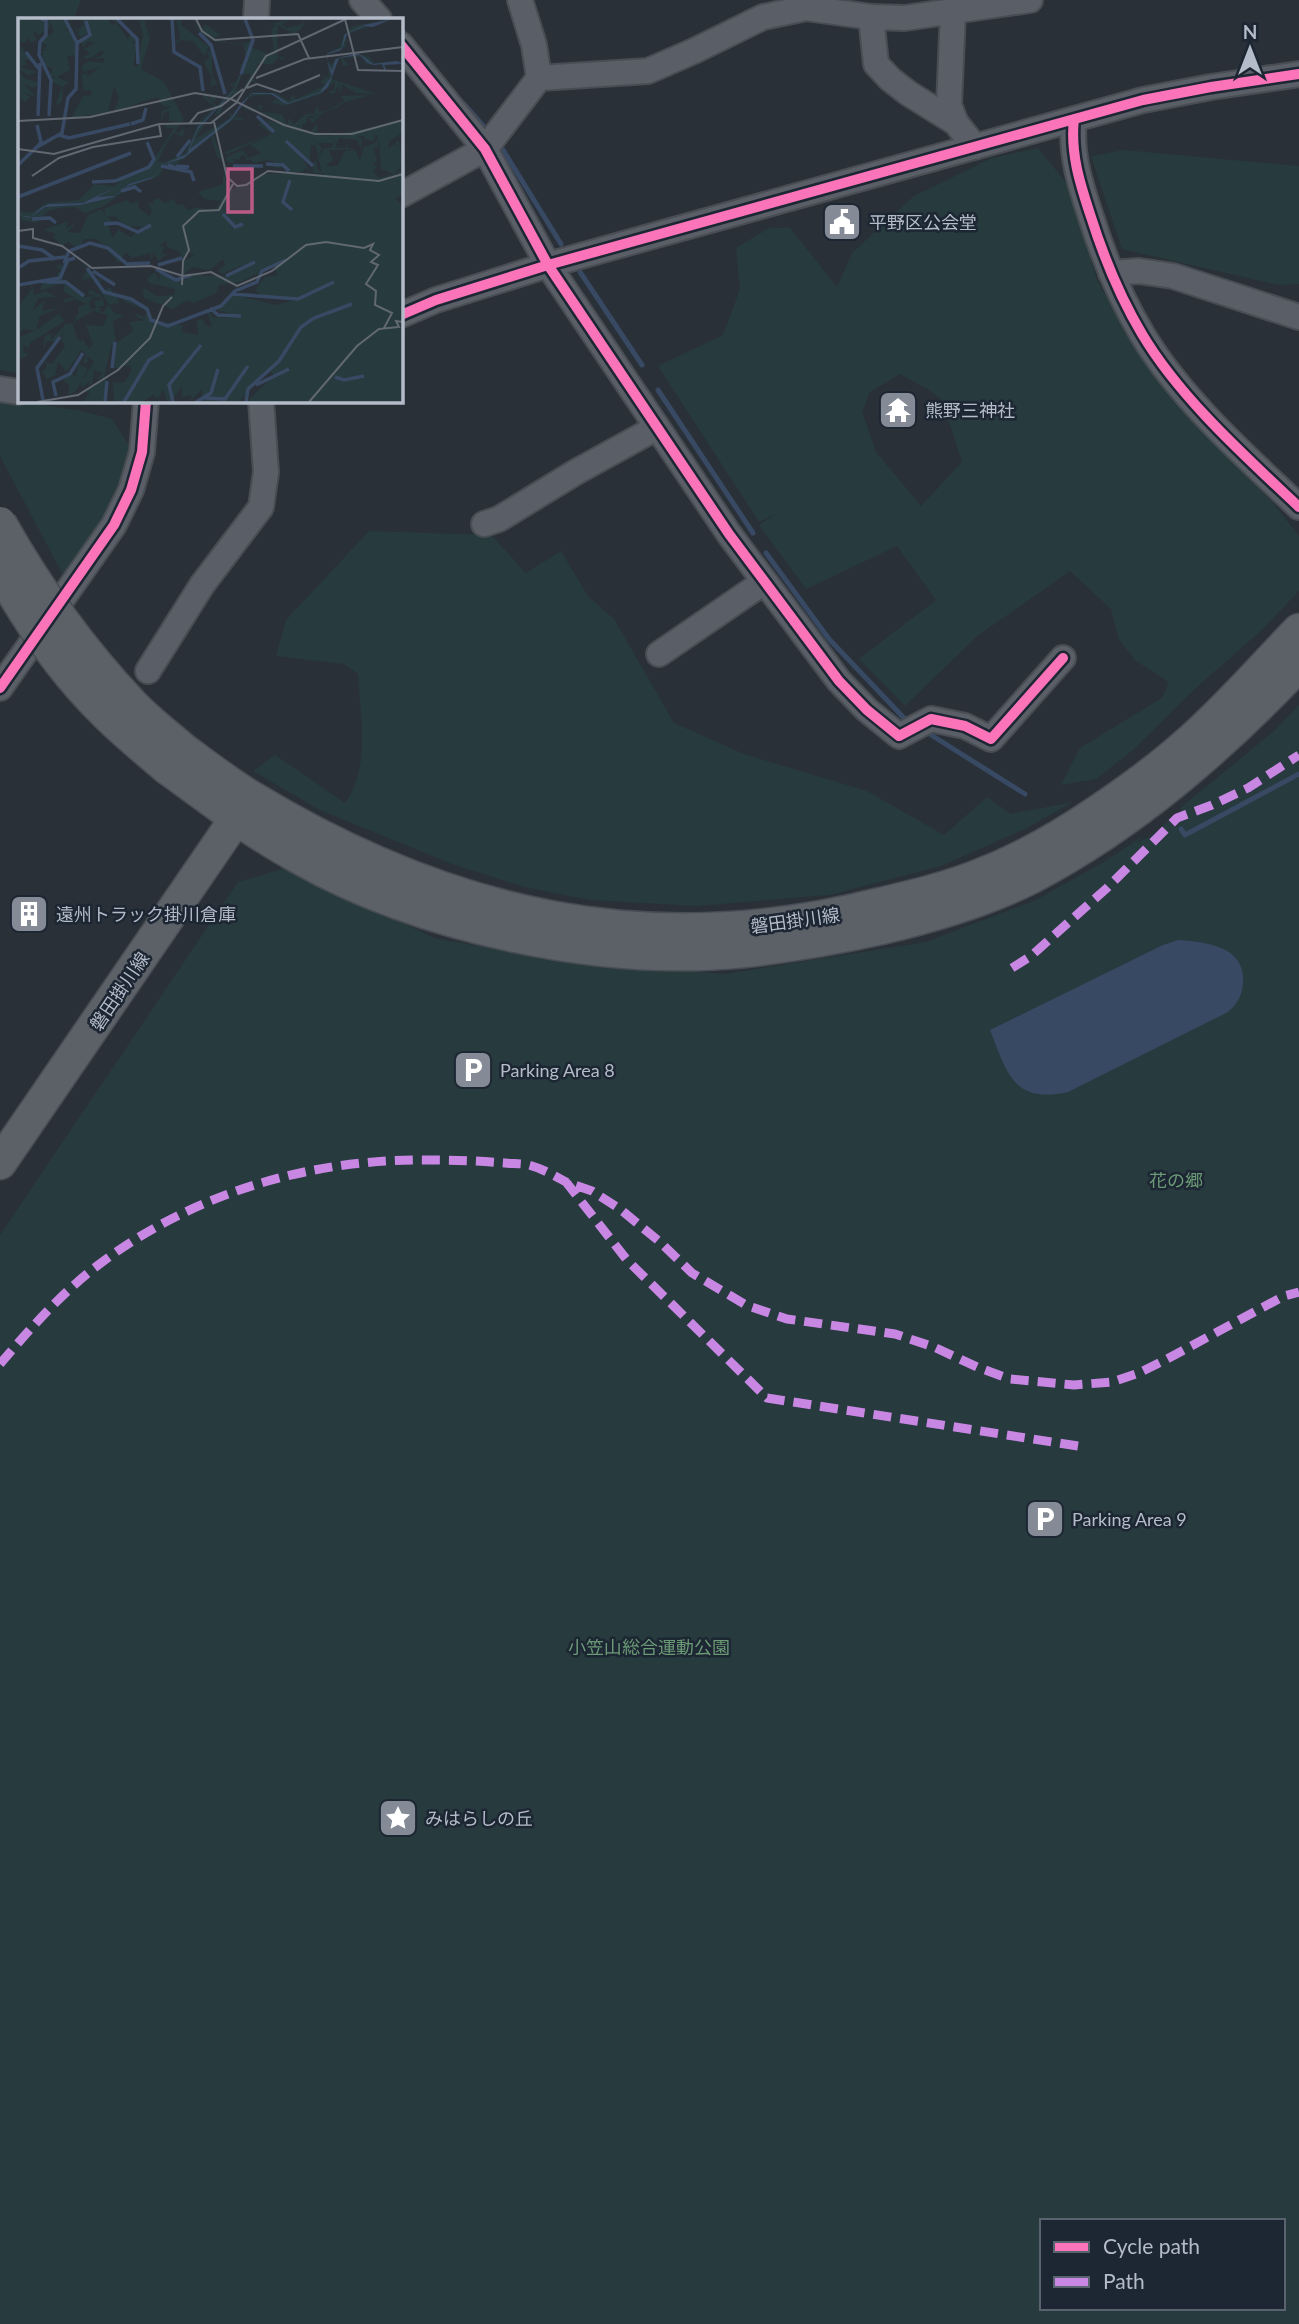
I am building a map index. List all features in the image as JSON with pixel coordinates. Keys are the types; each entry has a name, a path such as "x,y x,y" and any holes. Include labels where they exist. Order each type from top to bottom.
{"main road":[{"path":"0,523 16,551 90,655 175,759"},
{"path":"0,570 18,603 104,713 244,807"},
{"name":"磐田掛川線","path":"244,807 406,875 467,897 517,911 573,922 685,932 797,922 923,893 979,876 1044,844 1093,815 1191,741 1299,630"},
{"name":"磐田掛川線","path":"244,807 297,857 351,884 459,924 569,945 631,952 754,950 851,935 918,919 972,902 1030,878 1086,846 1158,796 1245,721 1299,665"},
{"name":"磐田掛川線","path":"0,1163 244,807"}],"street":[{"path":"256,18 257,0"},
{"path":"362,0 378,18"},
{"path":"402,194 485,149 539,78 534,45 520,0"},
{"path":"539,78 648,71 694,51 761,8 806,8 871,17 905,18 1030,0"},
{"path":"953,12 949,104 956,123"},
{"path":"871,17 876,64 908,93 956,123 975,146"},
{"path":"402,46 485,149 548,265 656,428 764,582 839,681 867,710 899,736 931,719 965,726 991,739 1063,658"},
{"path":"402,315 436,300 548,265 1143,100 1299,74"},
{"path":"1074,119 1071,142 1081,188 1111,273 1143,336 1181,386 1223,434 1299,507"},
{"path":"1111,273 1139,271 1173,276 1299,317"},
{"path":"0,389 18,392"},
{"path":"0,688 114,525 131,490 142,452 146,402"},
{"path":"148,671 202,585 261,507 266,472 261,402"},
{"path":"484,524 499,520 576,472 656,428"},
{"path":"659,654 764,582"}],"green space":[{"path":"0,0 80,0 74,18 18,18 18,373 0,370"},
{"path":"1038,148 1068,185 1097,280 1128,333 1182,409 1274,504 1299,536 1299,591 1261,631 1198,686 1133,750 1096,779 1061,785 1080,748 1162,698 1169,682 1136,661 1119,640 1111,609 1070,571 976,637 905,706 859,659 936,600 897,546 806,589 759,525 776,514 759,522 658,366 723,335 740,289 736,248 769,228 790,228 837,287 852,253 914,196 992,158","holes":["900,374 942,400 962,462 921,506 876,452 862,412 870,392"]},
{"path":"1124,150 1299,166 1299,284 1278,285 1122,249 1091,156"},
{"path":"0,398 82,411 112,419 130,447 114,502 63,575 0,456"},
{"path":"369,531 491,535 526,573 561,551 588,596 614,619 674,723 744,754 867,791 944,835 987,797 1011,814 1073,802 1025,829 941,866 829,895 696,906 591,900 524,887 452,864 320,810 253,771 275,755 345,803 353,789 361,758 362,741 358,674 344,664 276,656 286,620"},
{"name":"小笠山総合運動公園","path":"1299,705 1299,2324 0,2324 0,1235 238,882 289,867 434,938 562,961 725,974 926,942 1036,900 1102,863 1143,836 1137,843 1151,836 1182,810 1180,808 1273,732"}],"water":[{"path":"1178,940 1222,948 1238,961 1243,983 1239,999 1228,1012 1068,1092 1050,1095 1035,1093 1015,1082 1002,1060 990,1030"}],"waterway":[{"path":"402,30 408,38"},
{"path":"464,104 485,128"},
{"path":"500,145 561,244"},
{"path":"580,272 642,365"},
{"path":"658,390 753,533"},
{"path":"766,553 829,639 903,717 911,722"},
{"path":"928,733 1025,794"},
{"path":"1181,829 1185,835 1299,774"}],"marked path":[{"path":"1012,968 1031,956 1107,888 1177,818 1248,788 1299,755"},
{"path":"0,1364 33,1326 93,1269 169,1220 210,1201 253,1186 296,1174 341,1166 431,1160 526,1164 566,1182"},
{"path":"1078,1446 767,1398 627,1260 566,1182 592,1191 620,1209 692,1273 746,1305 787,1319 895,1334 934,1347 1010,1379 1074,1385 1112,1382 1139,1373 1284,1296 1299,1292"}],"cycle path":[{"path":"402,46 485,149 548,265 729,534 839,681 867,710 899,736 931,719 965,726 991,739 1063,658"},
{"path":"402,315 436,300 548,265 1143,100 1299,74"},
{"path":"1074,119 1075,156 1087,205 1113,277 1142,334 1157,358 1194,403 1299,507"},
{"path":"0,688 114,525 131,490 142,452 146,402"}],"place":[{"name":"平野区公会堂","path":"842,222"},
{"name":"熊野三神社","path":"898,410"},
{"name":"遠州トラック掛川倉庫","path":"29,914"},
{"name":"Parking Area 8","path":"473,1070"},
{"name":"Parking Area 9","path":"1045,1519"},
{"name":"みはらしの丘","path":"398,1818"}],"park label":[{"name":"花の郷","path":"1176,1180"}]}
